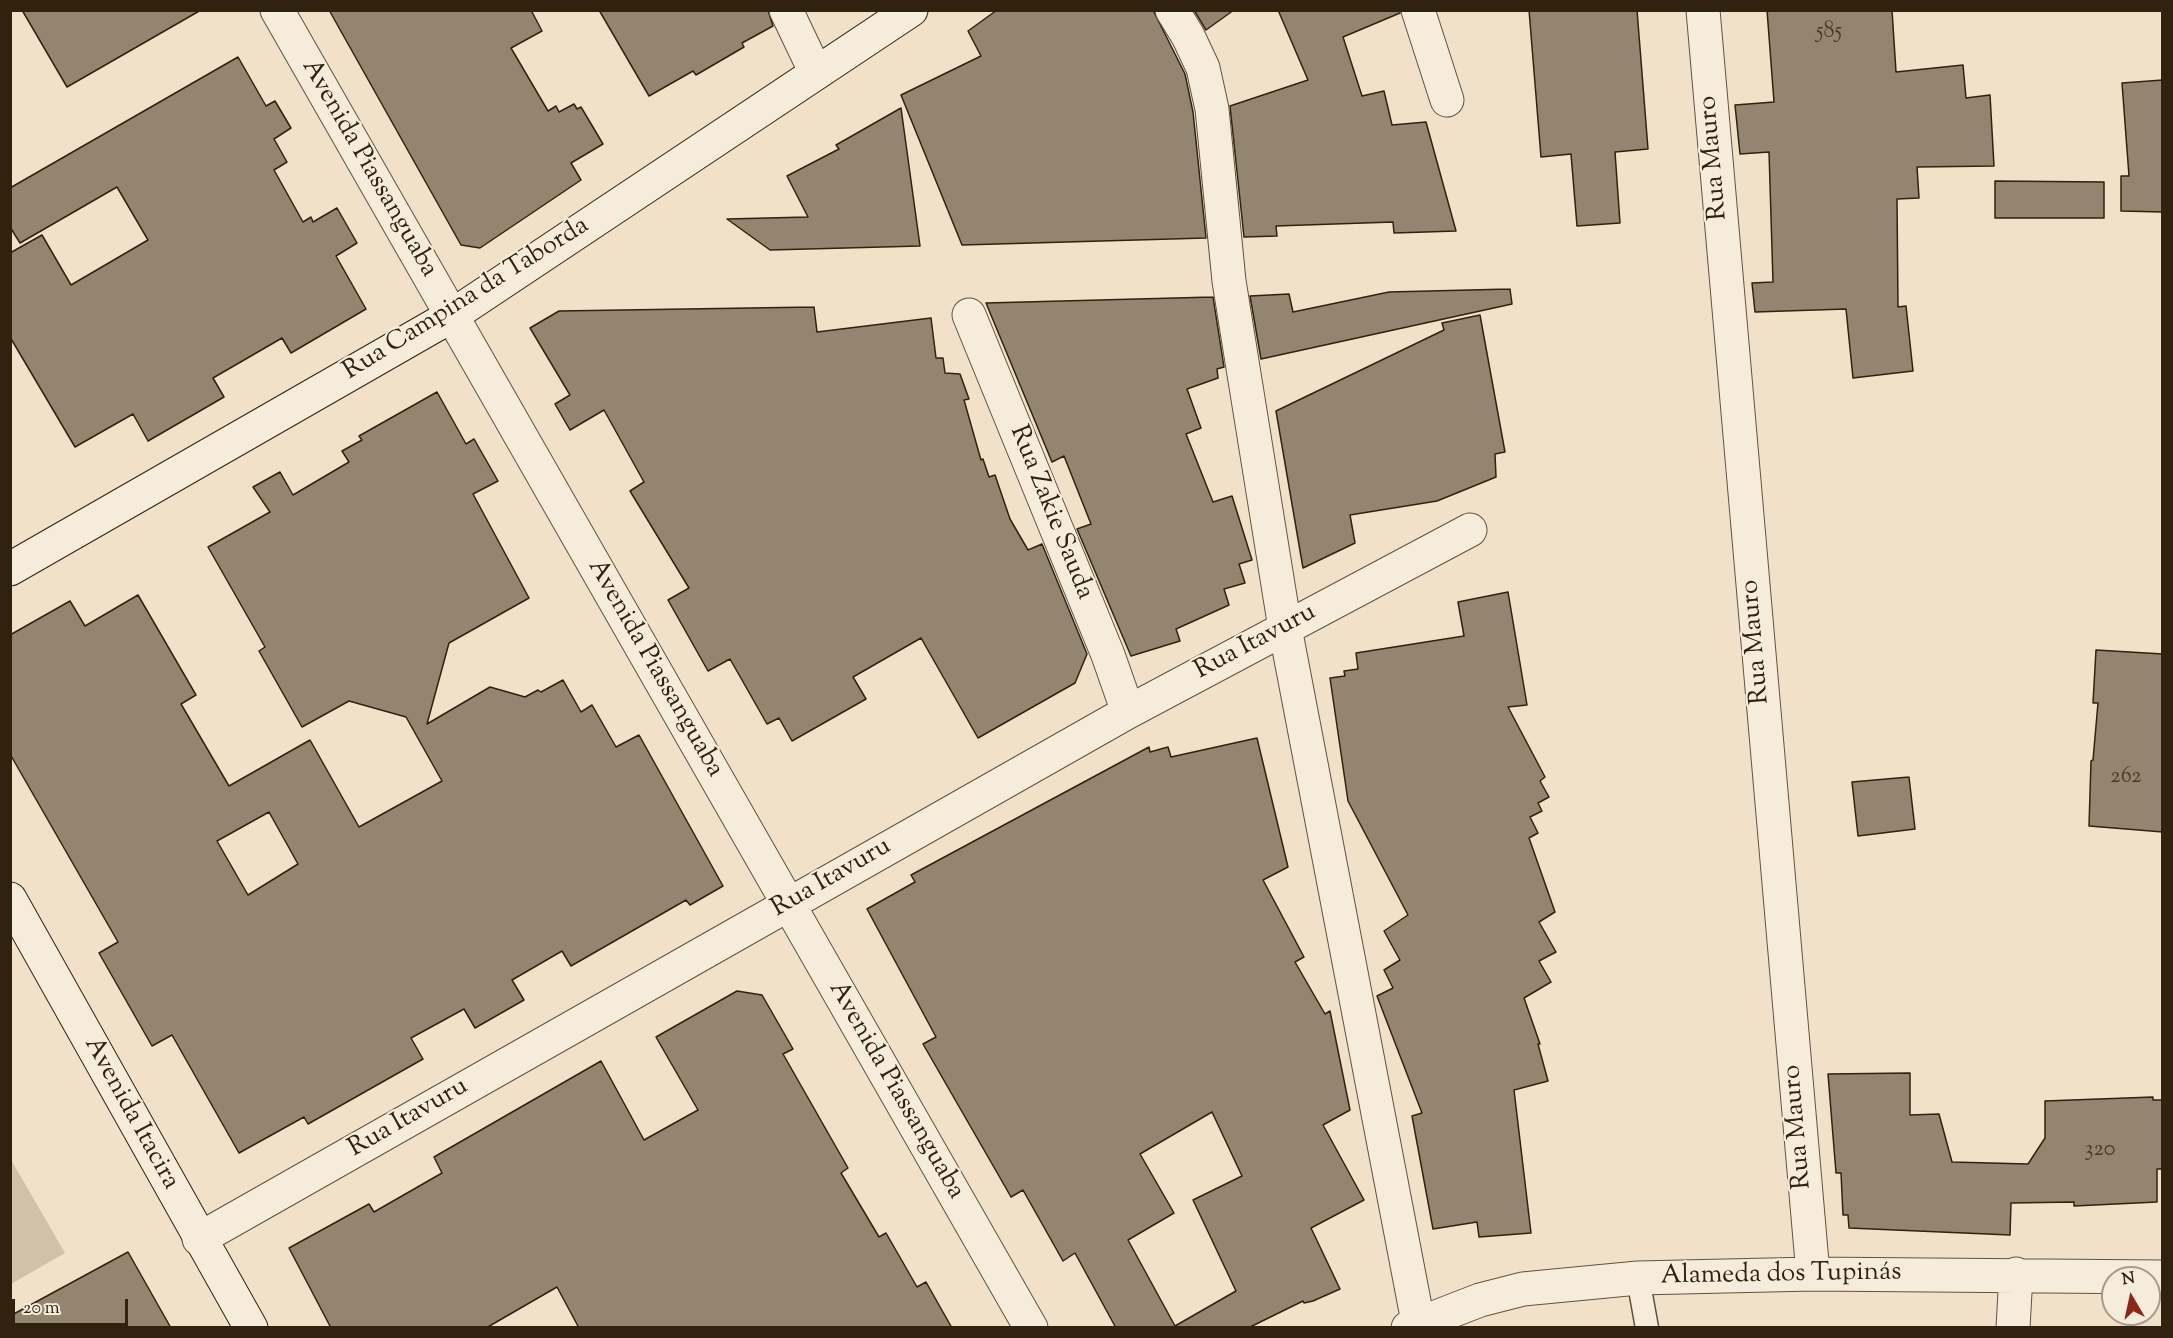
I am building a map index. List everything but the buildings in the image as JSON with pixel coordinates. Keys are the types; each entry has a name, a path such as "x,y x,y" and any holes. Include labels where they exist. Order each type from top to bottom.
{"street":[{"name":"Avenida Piassanguaba","path":"277,10 1031,1328"},
{"path":"786,10 816,73"},
{"name":"Rua Campina da Taborda","path":"10,569 453,315 911,10"},
{"path":"1172,10 1188,36 1203,68 1212,109 1229,280 1286,628 1413,1325"},
{"path":"1418,10 1447,99"},
{"name":"Rua Mauro","path":"1703,10 1813,1274"},
{"name":"Rua Zakie Sauda","path":"969,315 1103,644 1128,712"},
{"name":"Rua Itavuru","path":"200,1239 1128,712 1470,530"},
{"name":"Avenida Itacira","path":"10,899 251,1328"},
{"name":"Alameda dos Tupinás","path":"1413,1325 1480,1300 1523,1289 1638,1278 1813,1274 2163,1277"},
{"path":"2013,1328 2016,1274"}],"lane":[{"path":"1638,1278 1647,1328"}],"shaded area":[{"path":"10,1158 65,1253 11,1284 10,1284"}]}
